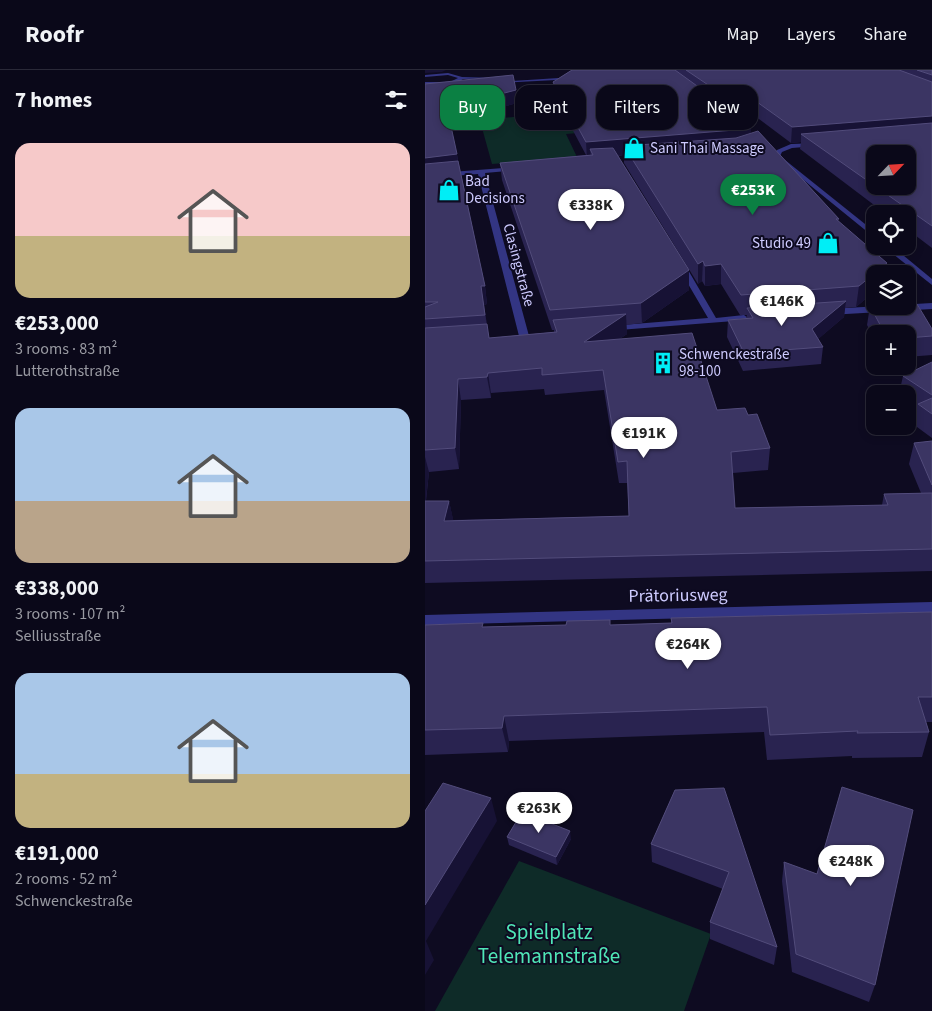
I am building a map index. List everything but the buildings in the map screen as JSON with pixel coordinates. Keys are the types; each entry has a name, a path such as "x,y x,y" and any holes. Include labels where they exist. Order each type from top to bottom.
{"street":[{"path":"425,76 440,72 453,74 460,80"},
{"path":"441,85 460,80 517,82 583,76"},
{"path":"426,85 440,85"},
{"path":"432,90 440,86"},
{"path":"824,143 781,149 777,156 866,229"},
{"path":"425,176 527,168"},
{"name":"Clasingstraße","path":"481,172 529,335 514,336"},
{"path":"898,255 932,283"},
{"path":"676,257 714,321"},
{"path":"814,314 932,306"},
{"path":"600,330 754,318"},
{"name":"Prätoriusweg","path":"425,620 932,607"}],"green space":[{"path":"596,109 596,130 611,130 566,134 577,157 492,164 483,130 505,130 505,118 515,117 515,130 586,130 586,110"},
{"name":"Spielplatz Telemannstraße","path":"519,861 711,934 684,1011 435,1011"}],"place":[{"name":"Sani Thai Massage","path":"634,148"},
{"name":"Bad Decisions","path":"449,190"},
{"name":"Studio 49","path":"828,243"},
{"name":"Schwenckestraße 98-100","path":"663,363"}]}
